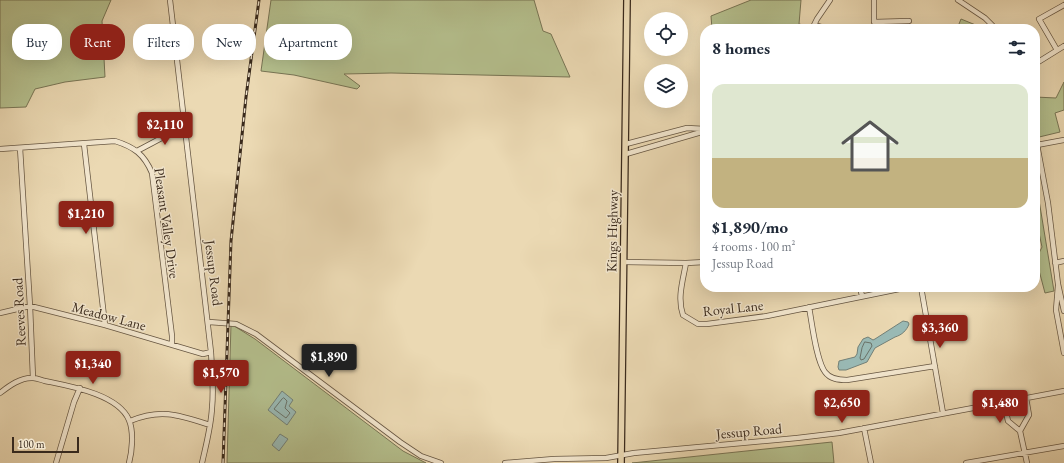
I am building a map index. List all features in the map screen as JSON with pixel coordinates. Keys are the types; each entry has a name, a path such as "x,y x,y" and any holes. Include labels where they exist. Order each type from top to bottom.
{"main road":[{"name":"Kings Highway","path":"621,463 627,0"}],"street":[{"name":"Jessup Road","path":"170,0 209,322 236,324 256,334 400,442 421,456 441,463"},
{"path":"815,24 829,2 822,0"},
{"path":"874,0 874,22 909,21"},
{"path":"958,0 985,18 991,24"},
{"path":"1057,50 1039,19 1064,5"},
{"path":"1040,61 1064,46"},
{"path":"137,151 186,125"},
{"path":"626,144 687,128 700,129"},
{"path":"626,154 700,132"},
{"path":"1040,144 1064,140"},
{"name":"Pleasant Valley Drive","path":"0,149 115,141 129,145 145,159 152,173 172,345"},
{"path":"84,144 105,325"},
{"name":"Reeves Road","path":"20,148 33,378"},
{"path":"1040,160 1048,203 1058,284 1064,311"},
{"path":"1055,263 1064,261"},
{"path":"624,262 700,262"},
{"name":"Royal Lane","path":"686,263 680,299 681,308 683,315 698,324 767,316 883,292"},
{"path":"1058,284 1056,310 1064,353"},
{"path":"861,292 862,296"},
{"path":"922,292 943,413"},
{"name":"Meadow Lane","path":"0,313 30,306 105,325 203,354 211,352"},
{"path":"810,307 818,355 825,372 830,377 838,380 847,380 935,366"},
{"path":"202,463 210,425 213,393 209,322"},
{"path":"0,393 20,380 33,378 80,388 113,403 123,411 130,421 132,444 128,463"},
{"path":"56,463 74,402 80,388"},
{"name":"Jessup Road","path":"505,463 554,459 606,458 634,453 804,437 864,428 1064,391"},
{"path":"1020,431 1029,415 1026,398"},
{"path":"1004,403 1008,421 1020,431 1027,463"},
{"path":"130,421 144,415 166,413 210,425"},
{"path":"864,428 871,463"},
{"path":"966,463 1064,446"}],"green space":[{"path":"0,0 111,0 102,24 70,24 70,60 104,60 105,77 65,82 35,89 26,107 0,108"},
{"path":"271,0 534,0 543,31 551,34 570,77 391,73 344,74 360,86 357,89 294,75 261,71 264,50 264,60 352,60 352,24 268,24"},
{"path":"751,0 801,0 799,24 712,24 711,16"},
{"path":"961,19 973,24 959,24"},
{"path":"1064,82 1064,110 1055,113 1060,132 1040,137 1040,97 1056,98"},
{"path":"1040,206 1054,291 1045,293 1040,274 1040,251 1042,247 1040,238"},
{"path":"231,324 255,339 403,451 426,463 227,463"},
{"path":"832,442 834,463 632,463"}],"water":[{"path":"903,321 908,322 909,324 906,330 902,334 875,348 867,362 846,370 839,370 839,361 855,357 858,347 863,339 868,337 873,340"},
{"path":"282,391 293,400 289,406 296,412 287,425 268,410"},
{"path":"280,434 288,439 279,451 272,445"}],"railway":[{"path":"223,463 231,241 246,97 259,0"}]}
